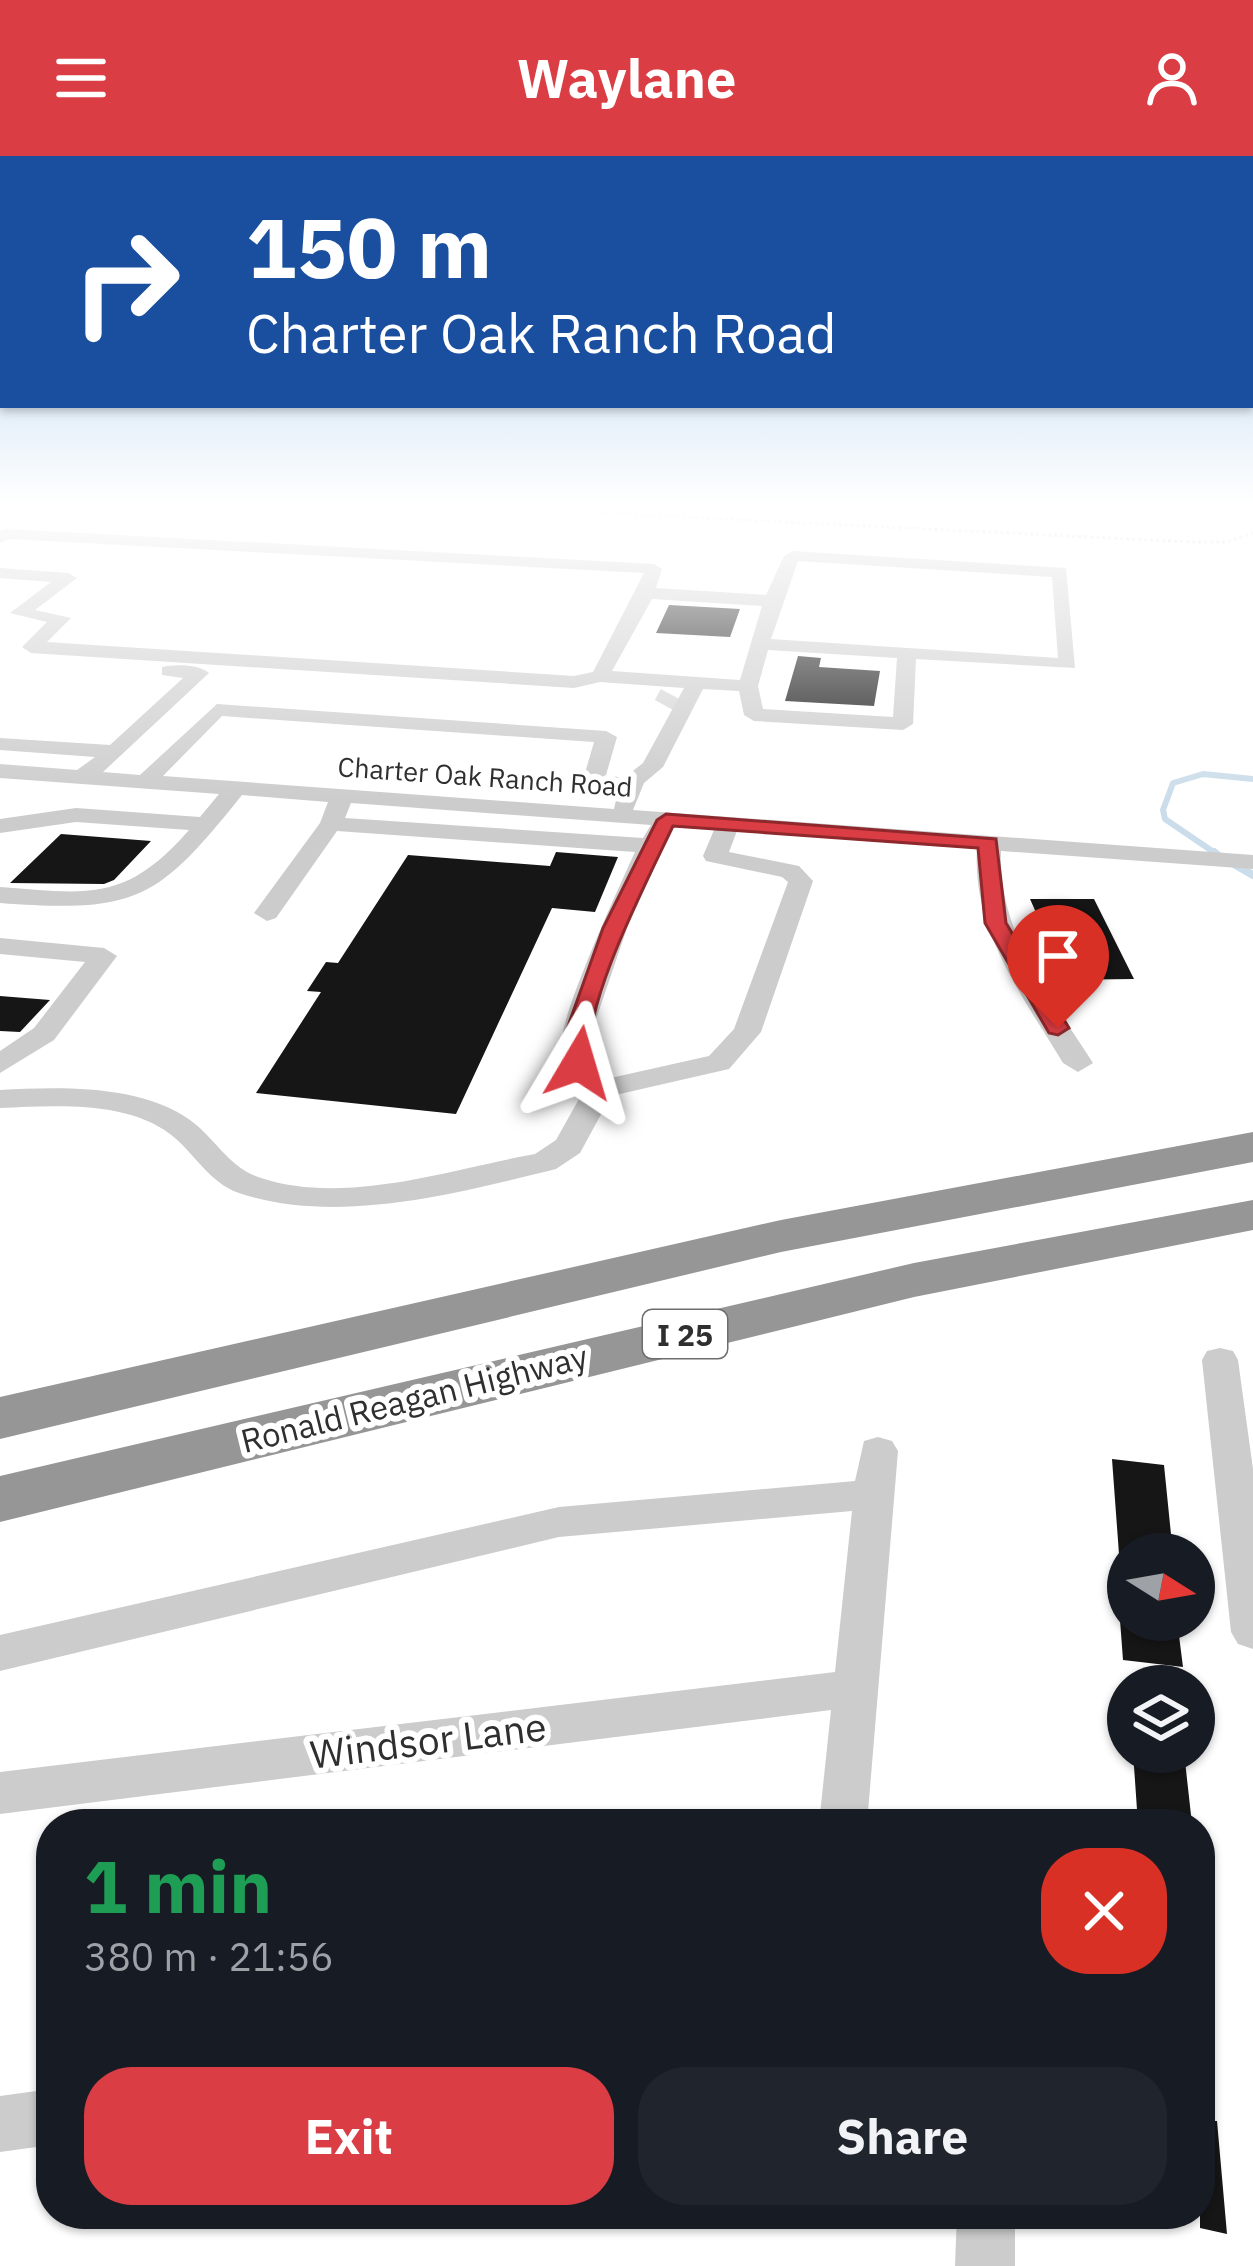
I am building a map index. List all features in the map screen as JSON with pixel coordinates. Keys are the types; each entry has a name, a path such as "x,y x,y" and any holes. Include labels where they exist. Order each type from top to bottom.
{"highway":[{"name":"I 25","path":"0,1418 782,1236 1253,1148"},
{"name":"Ronald Reagan Highway","path":"0,1501 914,1280 1253,1215"}],"street":[{"path":"31,604 19,613 62,618 31,647 574,682 600,676 676,691 748,686"},
{"path":"600,676 640,604"},
{"path":"771,604 748,686 754,715 903,724 907,653"},
{"path":"760,644 1068,664 1063,604"},
{"path":"14,660 199,673 82,777"},
{"path":"622,817 635,778 632,765 676,691"},
{"path":"145,782 217,710 606,737 594,780 635,778 651,768 676,691"},
{"path":"0,744 114,752"},
{"name":"Charter Oak Ranch Road","path":"0,771 1253,862"},
{"path":"0,895 88,900 124,897 149,886 170,868 236,788"},
{"path":"267,913 331,824 342,796"},
{"path":"0,826 76,814 206,824"},
{"path":"598,1090 579,1063 574,1043 614,928 666,820"},
{"path":"331,824 650,846"},
{"path":"598,1090 719,1063 747,1032 801,880 790,872 716,856 728,824"},
{"path":"989,843 986,862 995,923 1078,1063"},
{"path":"0,946 104,956 44,1034 5,1056"},
{"path":"0,1100 90,1097 176,1123 226,1172 249,1186 341,1196 544,1162 569,1146 598,1090"},
{"path":"1220,1360 1253,1632"},
{"path":"0,1653 559,1522 876,1472 845,1809"},
{"name":"Windsor Lane","path":"0,1792 856,1688"},
{"path":"0,2124 36,2119"},
{"path":"985,2266 986,2229"}],"building":[{"path":"669,605 740,609 730,637 656,633"},
{"path":"798,656 821,658 819,667 880,671 874,706 785,701"},
{"path":"61,834 151,841 114,880 104,884 10,883"},
{"path":"556,852 618,857 595,912 552,908 456,1114 256,1093 321,992 307,991 326,962 338,963 408,855 550,866"},
{"path":"1030,899 1094,899 1134,979 1053,980 1026,917 1038,917"},
{"path":"0,996 50,1000 20,1032 0,1031"},
{"path":"1112,1459 1164,1465 1171,1533 1117,1533"},
{"path":"1122,1641 1180,1641 1183,1665 1166,1665 1123,1660"},
{"path":"1134,1773 1186,1773 1190,1809 1137,1809"},
{"path":"1215,2121 1217,2121 1227,2234 1204,2229 1215,2229"}],"waterway":[{"path":"1216,854 1165,819 1163,810 1173,783 1203,774 1253,779"},
{"path":"1234,864 1253,875"}],"tunnel":[{"path":"664,705 670,694"}],"route":[{"path":"579,1063 574,1043 614,928 666,820 989,843 986,862 995,923 1058,1028"}]}
